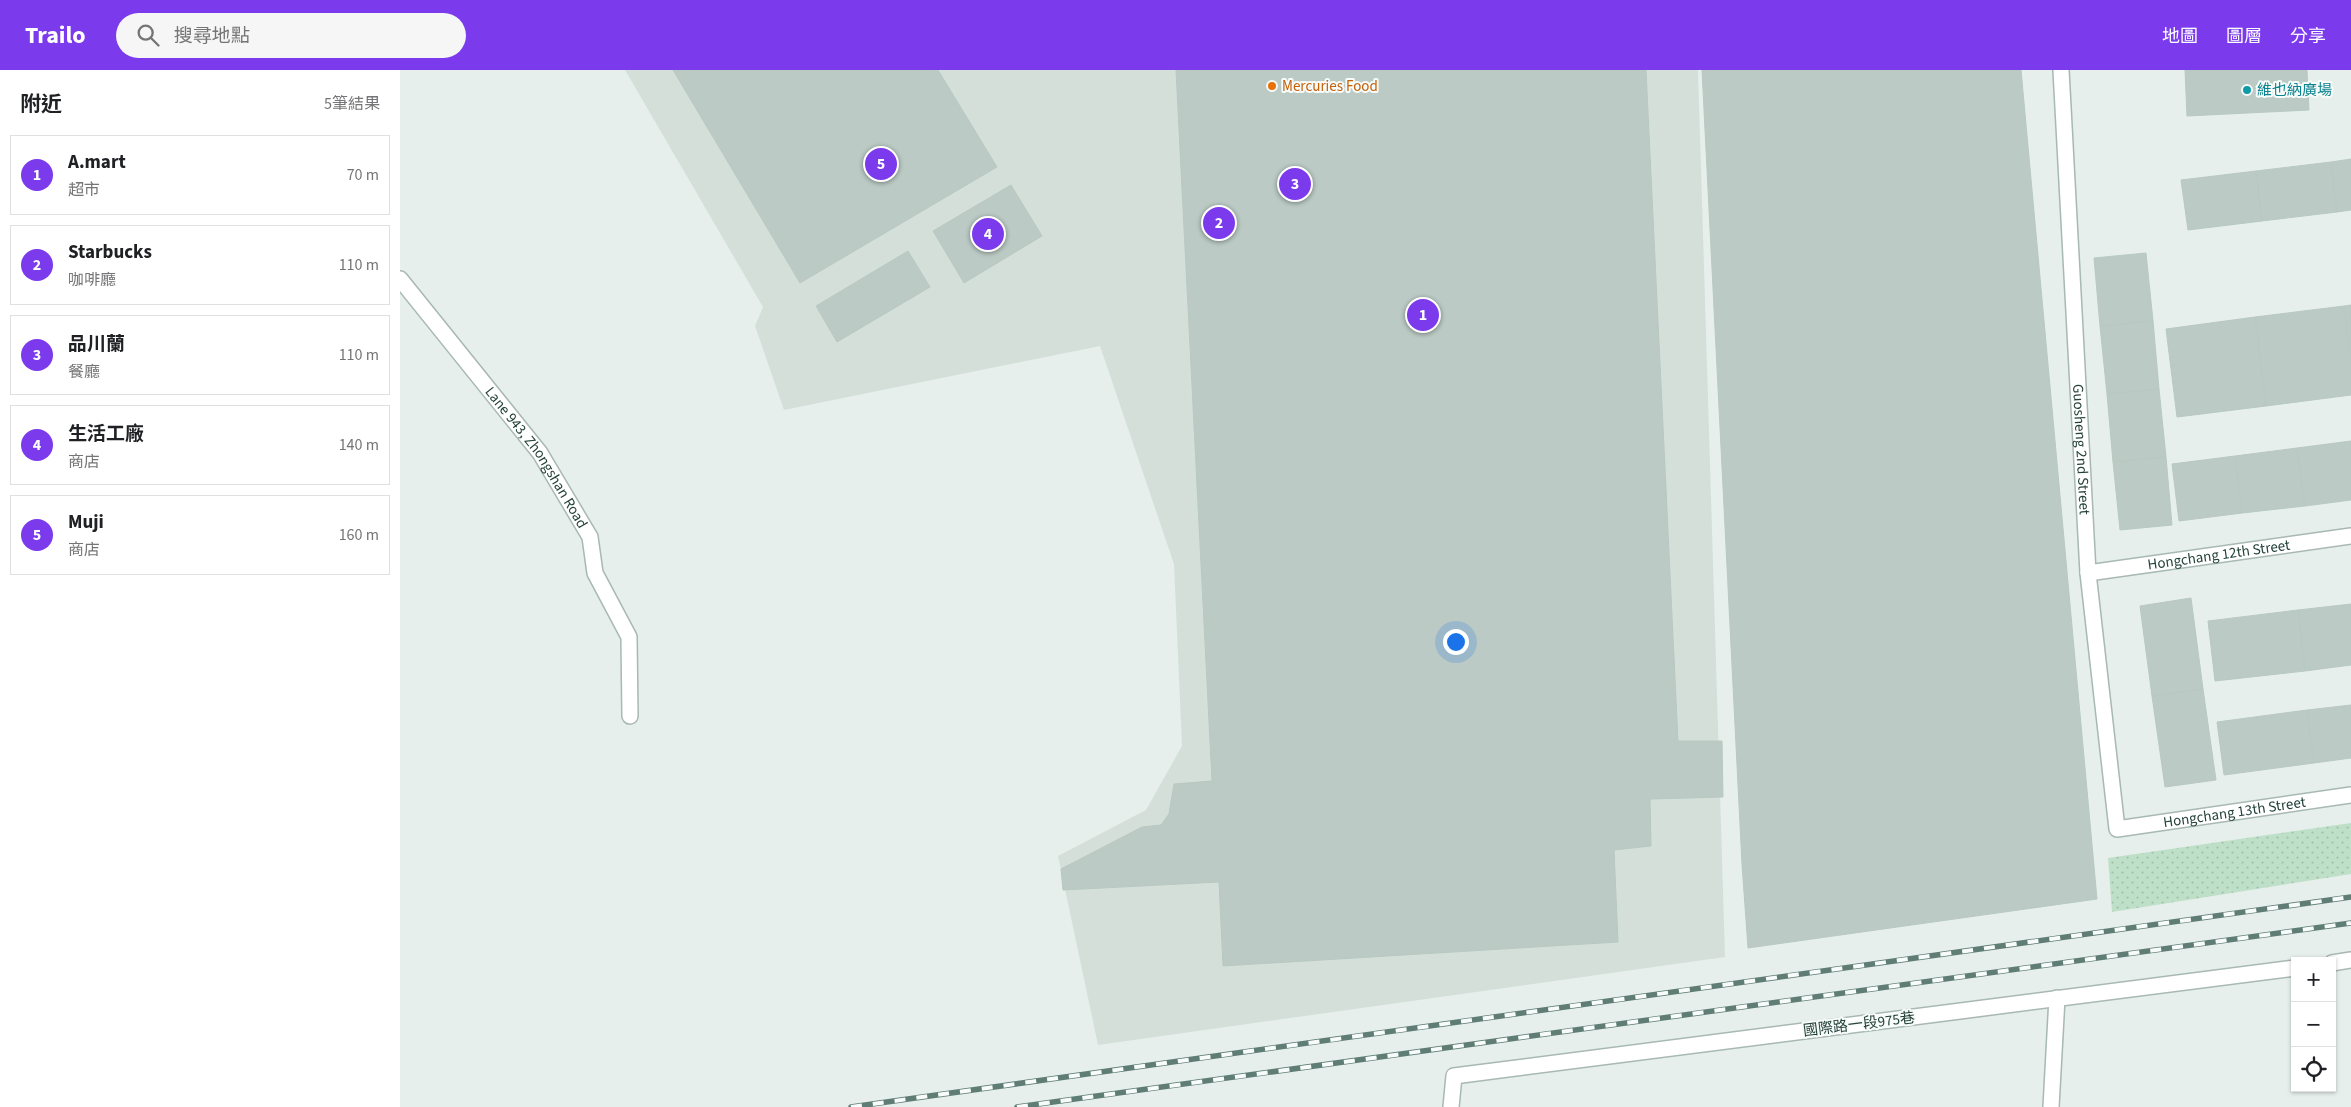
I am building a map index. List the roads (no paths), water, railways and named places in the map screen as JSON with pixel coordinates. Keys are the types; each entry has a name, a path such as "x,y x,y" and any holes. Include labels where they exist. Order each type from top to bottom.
{"street":[{"name":"Guosheng 2nd Street","path":"2061,70 2088,573 2117,829"},
{"name":"Lane 943, Zhongshan Road","path":"400,279 540,453 590,537 595,573 629,637 630,716"},
{"name":"Hongchang 12th Street","path":"2088,573 2351,536"},
{"name":"Hongchang 13th Street","path":"2117,829 2351,795"},
{"path":"2336,962 2351,960"},
{"name":"國際路一段975巷","path":"1451,1107 1454,1076 2291,969"},
{"path":"2051,1107 2057,998"}],"railway":[{"path":"851,1107 2351,897"},
{"path":"1017,1107 2351,923"}],"place":[{"name":"Mercuries Food","path":"1272,86"},
{"name":"維也納廣場","path":"2247,90"},
{"name":"Muji","path":"881,164"},
{"name":"品川蘭","path":"1295,184"},
{"name":"Starbucks","path":"1219,223"},
{"name":"生活工廠","path":"988,234"},
{"name":"A.mart","path":"1423,315"}]}
